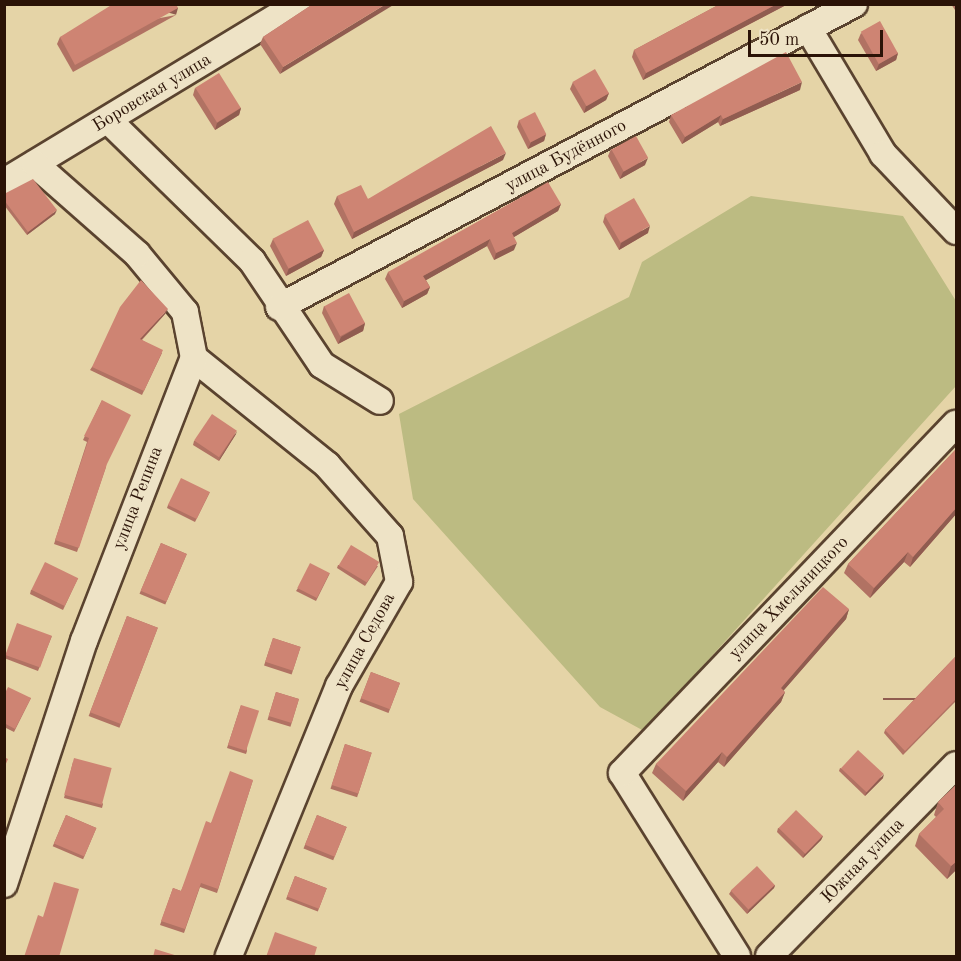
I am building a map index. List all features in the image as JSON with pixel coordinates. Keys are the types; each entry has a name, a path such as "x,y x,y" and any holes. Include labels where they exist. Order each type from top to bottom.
{"street":[{"name":"Боровская улица","path":"4,182 298,4"},
{"name":"улица Будённого","path":"279,307 854,4"},
{"path":"808,28 883,154 957,231"},
{"path":"108,120 252,261 279,307 322,364 380,401"},
{"path":"34,164 137,254 185,312 194,358"},
{"name":"улица Репина","path":"4,884 84,641 194,358"},
{"name":"улица Седова","path":"194,358 327,465 390,536 399,582 339,686 229,957"},
{"name":"улица Хмельницкого","path":"736,957 622,773 957,424"},
{"name":"Южная улица","path":"768,957 957,765"}],"shaded area":[{"path":"751,196 903,216 956,301 956,386 644,731 600,707 413,499 399,414 629,297 642,262"}],"building":[{"path":"113,4 176,4 178,8 75,65 60,37"},
{"path":"313,4 386,4 283,67 263,37"},
{"path":"720,4 777,4 646,73 634,50"},
{"path":"880,21 898,53 879,64 861,32"},
{"path":"786,52 802,82 723,119 721,115 685,137 671,115"},
{"path":"595,69 609,93 586,106 572,82"},
{"path":"219,73 241,108 217,123 195,88"},
{"path":"535,112 546,134 530,142 519,120"},
{"path":"491,126 506,153 354,232 337,196 361,185 368,199"},
{"path":"636,136 648,158 624,171 612,150"},
{"path":"33,179 57,210 28,232 4,200 4,194"},
{"path":"548,182 561,204 512,233 517,243 496,253 490,239 423,276 430,287 404,301 388,272"},
{"path":"634,198 650,226 621,243 605,215"},
{"path":"308,220 324,250 289,269 273,239"},
{"path":"141,280 168,309 140,339 163,350 144,391 92,367 120,307"},
{"path":"349,293 365,323 340,336 324,306"},
{"path":"102,400 131,415 107,464 79,548 55,540 89,438 84,436"},
{"path":"212,414 237,431 219,457 194,441"},
{"path":"957,448 957,507 913,557 908,552 874,588 848,564"},
{"path":"181,478 210,492 197,519 168,505"},
{"path":"161,543 187,554 166,602 141,591"},
{"path":"351,545 379,562 367,583 339,566"},
{"path":"45,562 78,578 65,606 31,590"},
{"path":"310,563 330,573 317,598 297,588"},
{"path":"823,587 849,609 781,688 785,692 727,757 722,752 686,791 656,764"},
{"path":"127,616 158,628 121,724 90,712"},
{"path":"17,623 52,636 40,668 5,655"},
{"path":"273,638 301,647 293,671 265,662"},
{"path":"957,655 957,698 905,751 885,730"},
{"path":"371,672 400,683 390,709 361,698"},
{"path":"8,687 31,698 15,729 4,723 4,695"},
{"path":"276,692 299,699 292,723 269,716"},
{"path":"241,705 259,711 246,751 228,745"},
{"path":"345,744 372,753 358,794 332,785"},
{"path":"858,750 884,774 867,792 841,768"},
{"path":"74,758 112,768 102,805 64,795"},
{"path":"230,771 253,780 218,889 201,883 185,929 161,921 173,888 181,891 206,821 211,823"},
{"path":"957,784 957,861 951,866 919,834 944,809 938,802"},
{"path":"796,810 823,836 805,854 779,828"},
{"path":"66,815 96,828 84,856 54,844"},
{"path":"317,815 347,827 335,857 305,845"},
{"path":"757,866 775,885 748,910 731,891"},
{"path":"295,876 327,888 319,909 287,897"},
{"path":"54,882 79,889 59,957 24,957 38,915 43,917"},
{"path":"275,932 317,947 314,957 266,957"},
{"path":"155,949 181,957 153,957"}]}
